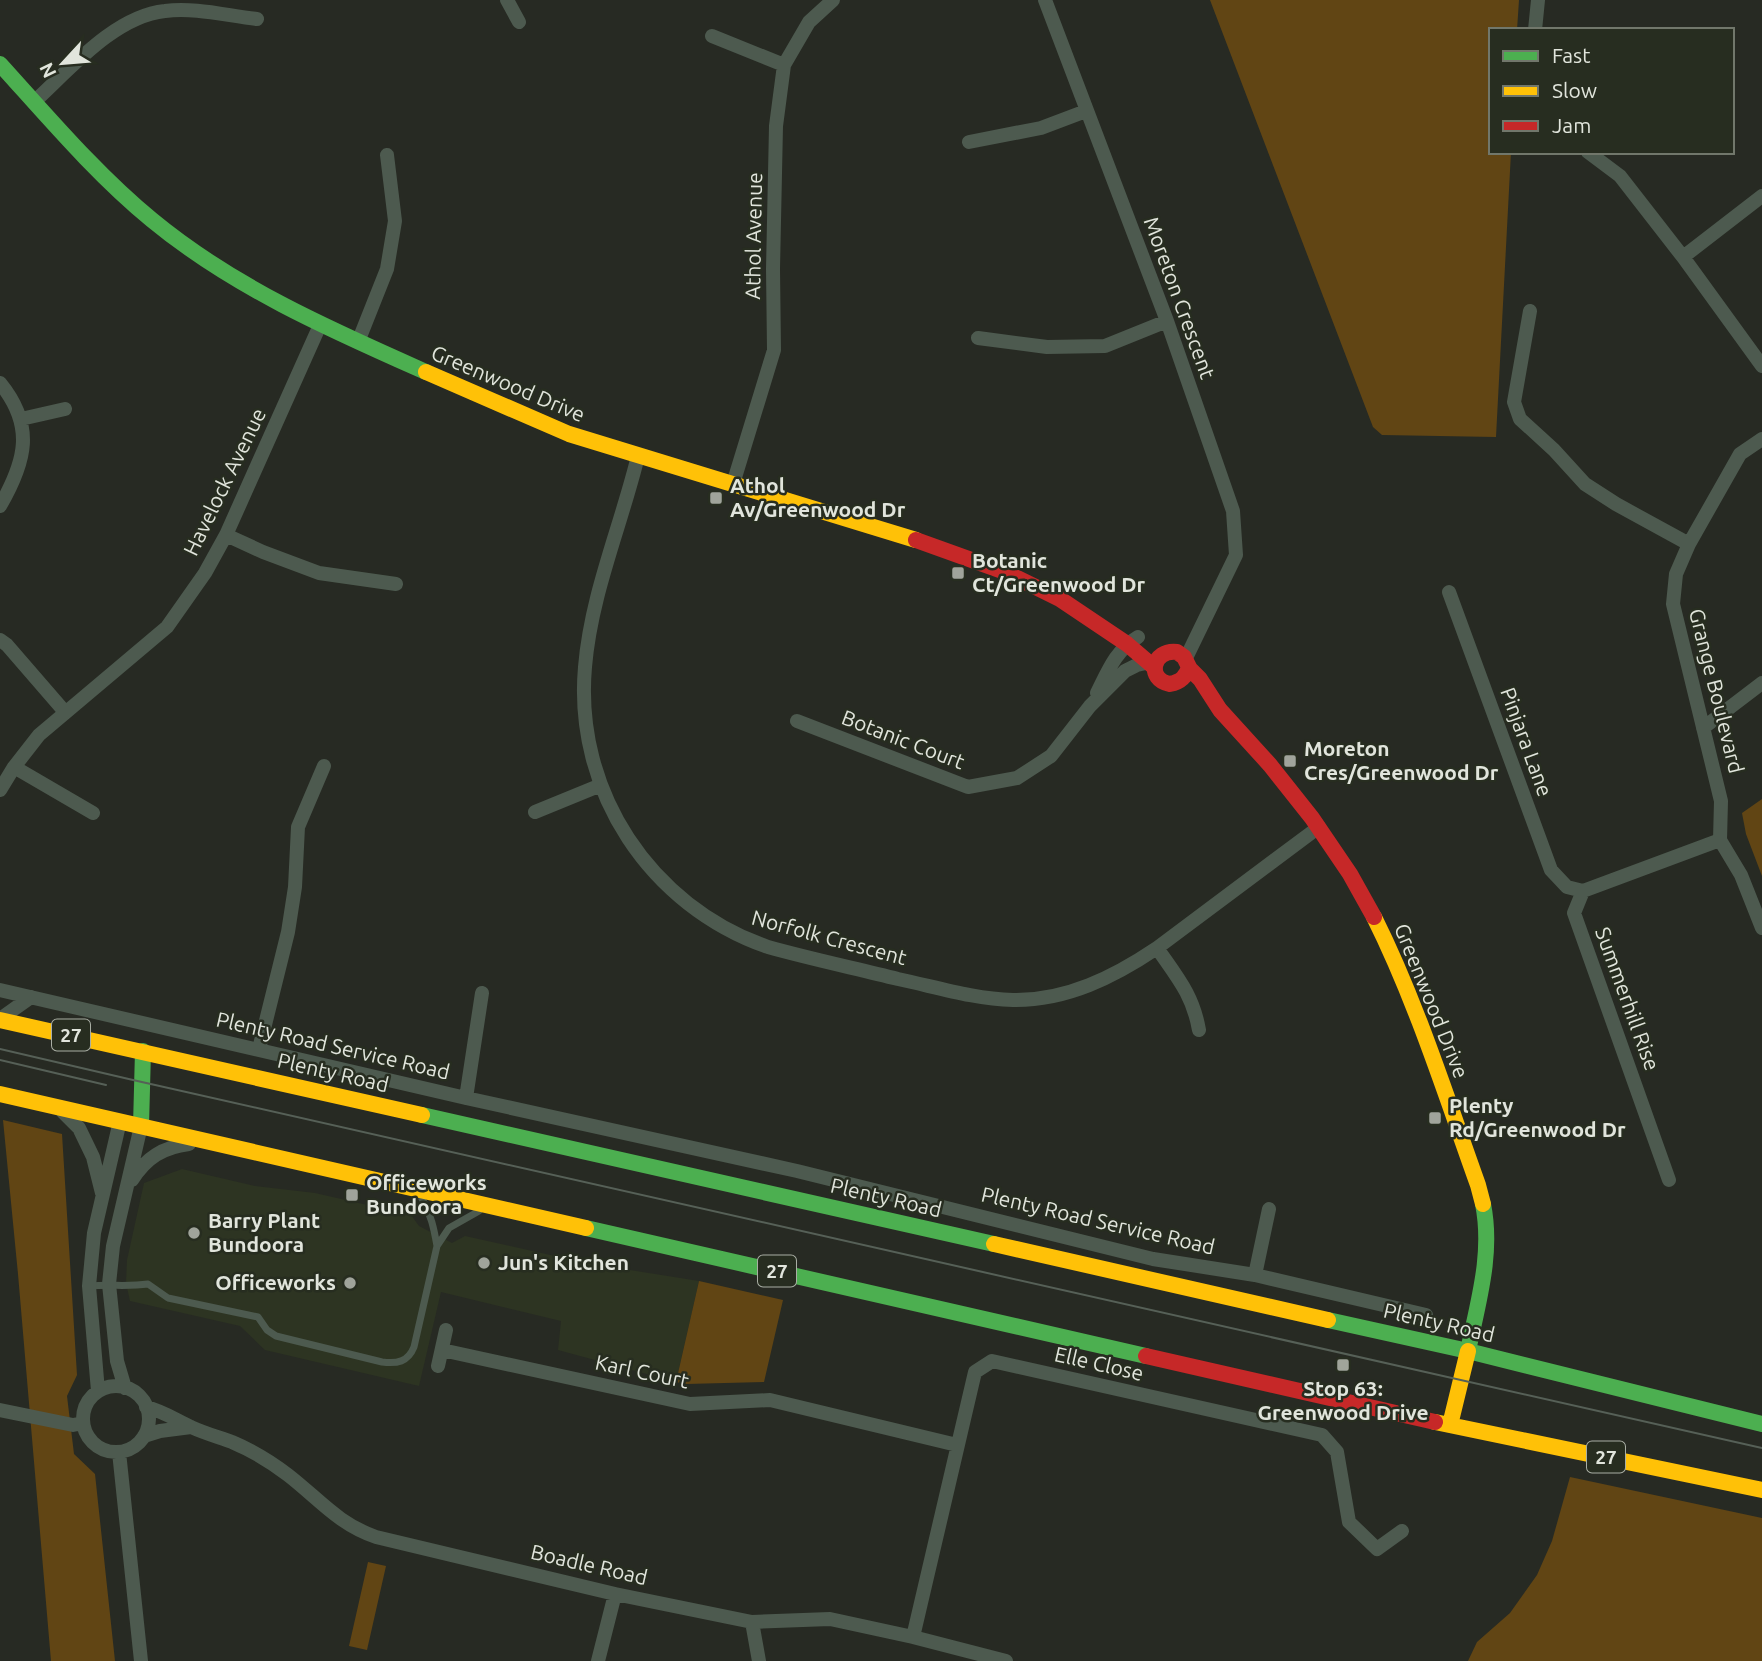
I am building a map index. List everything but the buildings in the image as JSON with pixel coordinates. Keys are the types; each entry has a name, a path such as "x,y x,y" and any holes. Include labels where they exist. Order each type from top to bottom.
{"main road":[{"name":"Greenwood Drive","path":"0,64 113,185 163,228 194,253 231,276 320,325 569,434 977,561 1032,584 1076,608 1113,621 1133,640 1152,665"},
{"name":"Greenwood Drive","path":"1133,640 1178,657 1199,678 1221,711 1252,743 1319,827 1358,888 1391,953 1478,1185 1485,1220 1486,1258 1468,1351 1450,1424"},
{"path":"1178,657 1186,677 1177,683 1167,684 1152,665 1158,658 1178,657"},
{"name":"Greenwood Drive","path":"1177,683 1221,711"},
{"name":"Plenty Road","path":"0,1019 1468,1351 1762,1424"},
{"path":"123,1111 143,1051"},
{"path":"141,1126 143,1051"},
{"name":"27","path":"0,1094 58,1107 123,1111 141,1126 208,1142 1450,1424 1762,1490"}],"street":[{"path":"508,0 519,22"},
{"name":"Athol Avenue","path":"733,484 774,350 776,125 784,65 808,22 833,0"},
{"name":"Moreton Crescent","path":"1045,0 1167,321 1233,511 1236,555 1208,612 1178,657"},
{"path":"1535,28 1538,0"},
{"path":"34,102 103,40 123,24 136,18 167,10 257,19"},
{"path":"712,36 784,65"},
{"path":"969,142 1041,128 1086,111"},
{"path":"1591,154 1620,176 1762,366"},
{"path":"358,342 387,269 394,220 387,155"},
{"path":"1682,257 1762,196"},
{"path":"1530,311 1514,402 1520,419 1554,450 1585,484 1616,505 1689,544"},
{"path":"978,338 1047,347 1105,346 1167,321"},
{"name":"Havelock Avenue","path":"0,790 39,735 167,627 205,573 226,535 320,325"},
{"path":"0,383 22,419 23,439 18,471 0,506"},
{"path":"22,419 65,409"},
{"name":"Grange Boulevard","path":"1720,840 1721,801 1673,604 1676,574 1689,544 1740,454 1762,439"},
{"name":"Norfolk Crescent","path":"638,456 593,617 585,668 587,731 601,785 617,821 633,847 673,891 693,909 719,926 746,940 768,947 958,992 991,998 1036,999 1081,988 1115,975 1157,948 1319,827"},
{"path":"226,535 319,573 396,584"},
{"name":"Pinjara Lane","path":"1449,592 1550,870 1567,887 1583,891"},
{"path":"0,640 65,712"},
{"name":"Botanic Court","path":"1090,706 1115,658 1133,640"},
{"name":"Botanic Court","path":"797,721 968,787 1017,778 1051,756 1090,706 1125,671 1137,665 1152,665"},
{"path":"1703,728 1762,683"},
{"path":"259,1049 288,932 295,887 298,827 324,766"},
{"path":"14,767 93,813"},
{"path":"535,813 601,785"},
{"path":"1583,891 1720,840 1741,875 1762,928"},
{"name":"Summerhill Rise","path":"1583,891 1574,913 1669,1180"},
{"path":"1157,948 1191,1000 1199,1030"},
{"name":"Plenty Road Service Road","path":"0,989 466,1098 797,1171 1153,1259 1255,1275 1426,1315"},
{"path":"466,1098 482,993"},
{"path":"0,1019 31,997"},
{"path":"58,1107 79,1128 93,1157 103,1194"},
{"path":"98,1391 89,1286 94,1233 123,1111"},
{"path":"125,1388 117,1361 109,1284 113,1246 141,1126"},
{"path":"624,1161 627,1134"},
{"path":"126,1190 140,1167 156,1153 176,1145 208,1142"},
{"path":"1255,1275 1269,1209"},
{"path":"1355,1298 1376,1330"},
{"path":"439,1366 446,1330"},
{"name":"Karl Court","path":"442,1350 690,1405 770,1400 957,1445"},
{"name":"Elle Close","path":"913,1637 975,1372 992,1361 1322,1435 1337,1452 1349,1522 1377,1549 1402,1531"},
{"path":"125,1388 134,1392 146,1407 148,1427 138,1444 129,1450 109,1452 92,1442 86,1433 83,1414 86,1405 98,1391 125,1388"},
{"name":"Boadle Road","path":"146,1407 235,1443 259,1456 288,1475 338,1518 358,1531 376,1538 615,1594 752,1622 830,1619 1006,1661"},
{"path":"0,1410 73,1425 83,1423"},
{"name":"Boadle Road","path":"144,1436 191,1427"},
{"path":"119,1452 141,1661"},
{"path":"598,1661 615,1594"},
{"path":"752,1622 759,1661"}],"lane":[{"path":"417,1189 428,1208 437,1246"},
{"path":"89,1286 109,1284 127,1287 148,1284 168,1298 258,1317 276,1336 382,1362 400,1363 410,1355 414,1347 437,1246 449,1228 489,1206"}],"shaded area":[{"path":"1210,0 1519,0 1517,28 1489,28 1489,154 1511,154 1496,437 1382,435 1373,427"},
{"path":"1762,799 1762,876 1746,834 1742,813"},
{"path":"3,1120 62,1134 77,1375 67,1396 74,1454 95,1474 115,1661 51,1661"},
{"path":"182,1169 255,1186 315,1193 411,1215 419,1226 452,1243 465,1236 586,1263 699,1281 676,1382 558,1350 561,1321 441,1292 419,1386 265,1350 240,1326 130,1301 126,1283 127,1260 144,1183"},
{"path":"699,1281 783,1300 764,1382 676,1382"},
{"path":"1570,1477 1762,1518 1762,1661 1468,1661 1477,1642 1510,1613 1537,1575 1552,1541"},
{"path":"368,1562 386,1566 367,1650 349,1646"}],"tram line":[{"path":"0,1049 1762,1448"},
{"path":"0,1060 106,1085"}],"traffic: fast":[{"path":"0,64 112,184 183,244 284,305 426,372"},
{"path":"141,1126 143,1051"},
{"path":"422,1115 994,1244"},
{"path":"1468,1351 1485,1260 1486,1223 1483,1204"},
{"path":"586,1228 1146,1356"},
{"path":"1328,1320 1468,1351 1762,1424"}],"traffic: slow":[{"path":"426,372 569,434 916,540"},
{"path":"1374,917 1417,1015 1483,1204"},
{"path":"0,1020 422,1115"},
{"path":"0,1094 586,1228"},
{"path":"994,1244 1328,1320"},
{"path":"1450,1425 1468,1351"},
{"path":"1435,1422 1762,1490"}],"traffic: jam":[{"path":"916,540 1005,572 1060,599 1127,644 1155,668"},
{"path":"1189,667 1188,671 1182,678 1170,684 1157,677 1155,671 1157,660 1162,655 1177,652 1184,657 1220,710 1270,765 1312,818 1350,874 1374,917"},
{"path":"1146,1356 1435,1422"}],"place":[{"name":"Athol Av/Greenwood Dr","path":"716,498"},
{"name":"Botanic Ct/Greenwood Dr","path":"958,573"},
{"name":"Moreton Cres/Greenwood Dr","path":"1290,761"},
{"name":"Plenty Rd/Greenwood Dr","path":"1435,1118"},
{"name":"Officeworks Bundoora","path":"352,1195"},
{"name":"Barry Plant Bundoora","path":"194,1233"},
{"name":"Jun's Kitchen","path":"484,1263"},
{"name":"Officeworks","path":"350,1283"},
{"name":"Stop 63: Greenwood Drive","path":"1343,1365"}]}
